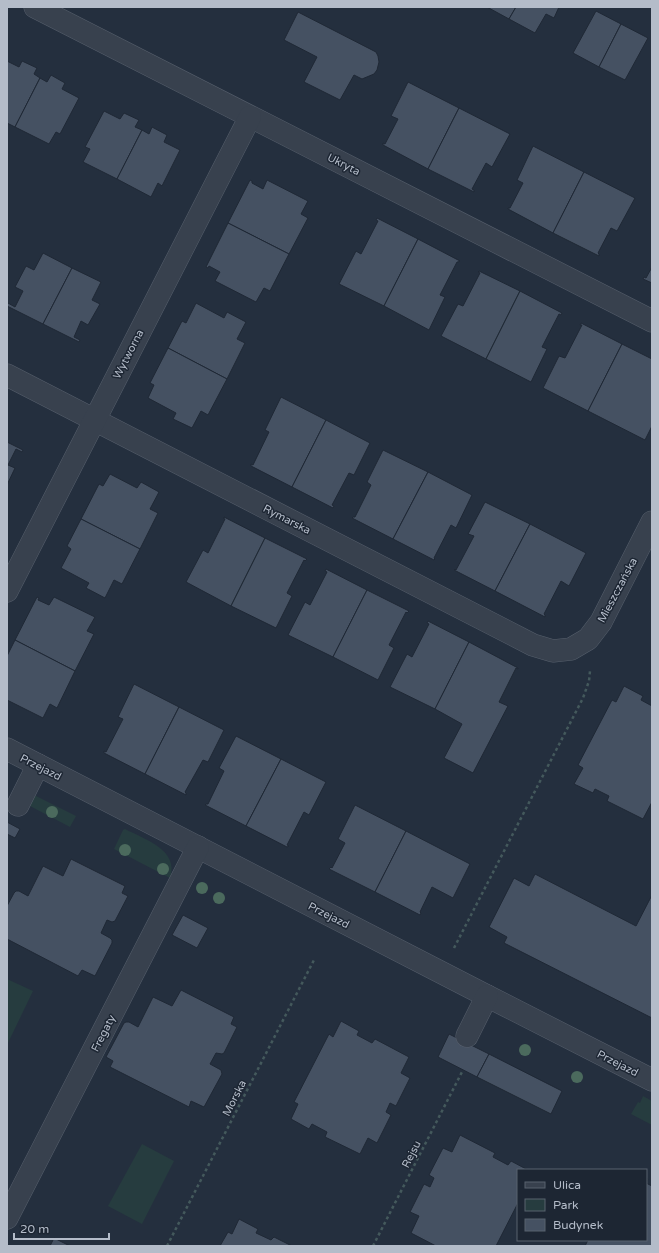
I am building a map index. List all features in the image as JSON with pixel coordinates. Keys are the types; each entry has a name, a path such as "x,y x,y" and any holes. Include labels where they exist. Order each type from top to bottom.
{"street":[{"name":"Ukryta","path":"35,7 652,322"},
{"name":"Wytworna","path":"7,591 250,117"},
{"name":"Rymarska","path":"7,375 533,645 553,651 577,646"},
{"name":"Mieszczańska","path":"577,646 588,639 601,622 652,522"},
{"name":"Przejazd","path":"7,749 652,1080"},
{"path":"18,805 38,765"},
{"name":"Fregaty","path":"7,1218 198,847"},
{"path":"467,1036 487,996"}],"path":[{"path":"452,950 583,698 589,681 590,672 588,659 577,646"},
{"name":"Morska","path":"167,1246 315,958"},
{"name":"Rejsu","path":"373,1246 463,1070"}],"green space":[{"path":"34,795 76,816 70,827 28,805"},
{"path":"125,829 150,842 165,853 170,860 172,868 170,878 114,849 123,830"},
{"path":"7,979 33,991 7,1045"},
{"path":"643,1096 652,1101 652,1125 631,1114 638,1102 640,1103"},
{"path":"142,1144 174,1161 142,1224 108,1206"}],"building":[{"path":"487,7 516,7 509,19"},
{"path":"516,7 559,7 554,18 546,14 535,33 509,19"},
{"path":"596,11 621,24 599,67 573,53"},
{"path":"298,12 376,52 379,62 377,70 374,74 362,79 354,75 340,100 304,82 317,57 284,40"},
{"path":"621,24 648,38 625,80 599,67"},
{"path":"7,61 19,67 22,61 37,68 34,74 40,78 15,127 7,123"},
{"path":"51,75 65,83 62,89 79,98 60,134 56,132 49,144 15,127 40,78 47,82"},
{"path":"408,82 459,108 428,169 383,145 383,143 385,144 398,119 391,116"},
{"path":"459,108 510,134 492,167 486,163 472,189 474,192 428,169"},
{"path":"104,111 120,119 124,113 139,120 135,127 142,130 117,179 83,162 90,149 85,147"},
{"path":"152,127 167,135 164,142 180,150 162,186 158,183 151,197 117,179 142,130 149,134"},
{"path":"533,146 584,172 553,233 508,209 510,208 523,183 517,180"},
{"path":"584,172 635,198 617,231 611,228 598,253 599,256 553,233"},
{"path":"250,180 252,183 263,189 267,180 308,201 301,214 308,218 289,254 228,223"},
{"path":"377,218 418,239 384,306 339,284 356,251 361,254 378,221 376,220"},
{"path":"228,223 289,254 270,291 264,288 256,302 215,281 220,272 209,266 208,268 206,267"},
{"path":"418,239 460,261 457,262 440,295 445,297 429,330 384,306"},
{"path":"43,253 72,268 43,324 7,306 8,303 15,307 23,291 15,287 26,266 34,270"},
{"path":"652,267 652,283 643,279 644,277 646,278"},
{"path":"72,268 101,282 92,300 100,304 88,325 81,321 74,337 80,340 79,342 43,324"},
{"path":"479,271 520,291 486,359 441,336 458,304 463,306 480,273 478,272"},
{"path":"520,291 562,313 561,315 559,314 542,347 547,349 531,382 486,359"},
{"path":"196,303 224,318 227,312 246,322 237,339 245,343 227,379 168,348 182,321 186,323"},
{"path":"581,323 622,344 588,411 543,388 559,356 565,358 582,325 580,325"},
{"path":"622,344 652,359 652,426 645,440 588,411"},
{"path":"168,348 227,379 208,415 201,411 192,428 173,419 176,413 148,398 154,385 150,383"},
{"path":"281,397 326,420 292,487 251,466 251,464 253,465 269,432 265,430"},
{"path":"326,420 370,443 354,475 349,473 332,505 334,506 333,508 292,487"},
{"path":"7,442 23,450 22,452 16,449 8,465 15,468 7,485"},
{"path":"383,450 428,472 393,539 352,518 355,517 371,485 367,482"},
{"path":"428,472 472,495 456,528 451,525 434,560 393,539"},
{"path":"110,474 137,488 141,482 159,492 150,509 158,513 140,549 81,519 99,484 103,486"},
{"path":"485,502 530,524 495,591 454,570 456,570 474,536 468,534"},
{"path":"224,517 265,538 231,606 186,582 203,550 208,553 225,519"},
{"path":"81,519 140,549 122,584 114,580 105,598 86,588 89,583 61,568 71,549 67,546"},
{"path":"530,524 586,553 569,586 561,581 544,614 545,617 495,591"},
{"path":"265,538 307,559 305,561 304,560 287,593 292,596 276,628 231,606"},
{"path":"326,569 367,590 333,657 288,635 305,602 310,605 327,572 325,571"},
{"path":"367,590 409,611 407,613 406,612 389,645 394,648 378,680 333,657"},
{"path":"37,597 39,598 38,600 49,605 54,597 95,617 87,631 94,634 75,671 15,640"},
{"path":"428,621 469,642 435,709 390,687 407,654 412,657 429,624 427,623"},
{"path":"15,640 75,671 57,708 50,704 43,718 7,700 7,656"},
{"path":"469,642 518,668 516,668 499,702 508,706 473,773 444,758 462,724 435,709"},
{"path":"134,684 179,707 145,774 104,753 104,751 106,752 123,719 118,717"},
{"path":"624,686 643,696 641,700 652,706 652,802 643,819 607,801 609,796 595,789 593,793 574,784 583,768 578,765 612,700 616,702"},
{"path":"179,707 224,730 208,762 203,760 185,792 186,795 145,774"},
{"path":"236,736 281,759 246,826 205,805 208,804 224,771 219,768"},
{"path":"281,759 326,782 309,815 304,812 287,845 289,846 287,847 246,826"},
{"path":"355,805 406,831 375,892 329,869 331,867 332,868 345,843 338,839"},
{"path":"7,822 20,829 15,838 7,834"},
{"path":"406,831 470,864 453,898 432,887 420,915 375,892"},
{"path":"71,859 125,886 122,893 128,896 115,921 112,922 107,920 101,933 110,938 112,943 95,976 82,970 78,976 7,939 7,906 14,893 19,891 28,896 43,866 63,876"},
{"path":"535,874 636,926 652,895 652,1018 504,943 507,937 489,927 514,878 529,886"},
{"path":"183,915 208,928 197,948 172,935"},
{"path":"181,990 234,1017 231,1024 237,1027 224,1053 216,1053 210,1064 221,1070 222,1074 204,1107 191,1101 189,1107 110,1067 113,1061 106,1057 124,1023 129,1022 138,1027 153,997 172,1006"},
{"path":"341,1021 359,1031 357,1035 372,1043 375,1039 409,1057 401,1073 410,1078 396,1106 390,1103 386,1112 391,1115 377,1143 368,1138 360,1154 325,1137 327,1132 312,1124 309,1129 291,1119 298,1104 294,1102 329,1034 333,1037"},
{"path":"449,1034 489,1054 477,1077 438,1057"},
{"path":"489,1054 562,1091 551,1114 477,1077"},
{"path":"460,1135 495,1153 493,1157 508,1165 511,1161 526,1169 517,1169 517,1205 496,1246 436,1246 411,1233 419,1216 410,1212 424,1184 430,1187 434,1178 429,1175 443,1148 452,1152"},
{"path":"647,1184 652,1186 652,1246 585,1246 588,1241 647,1241"},
{"path":"239,1219 258,1229 256,1233 271,1240 274,1237 292,1246 220,1246 228,1232 232,1234"},
{"path":"54,1238 70,1246 50,1246"}]}
